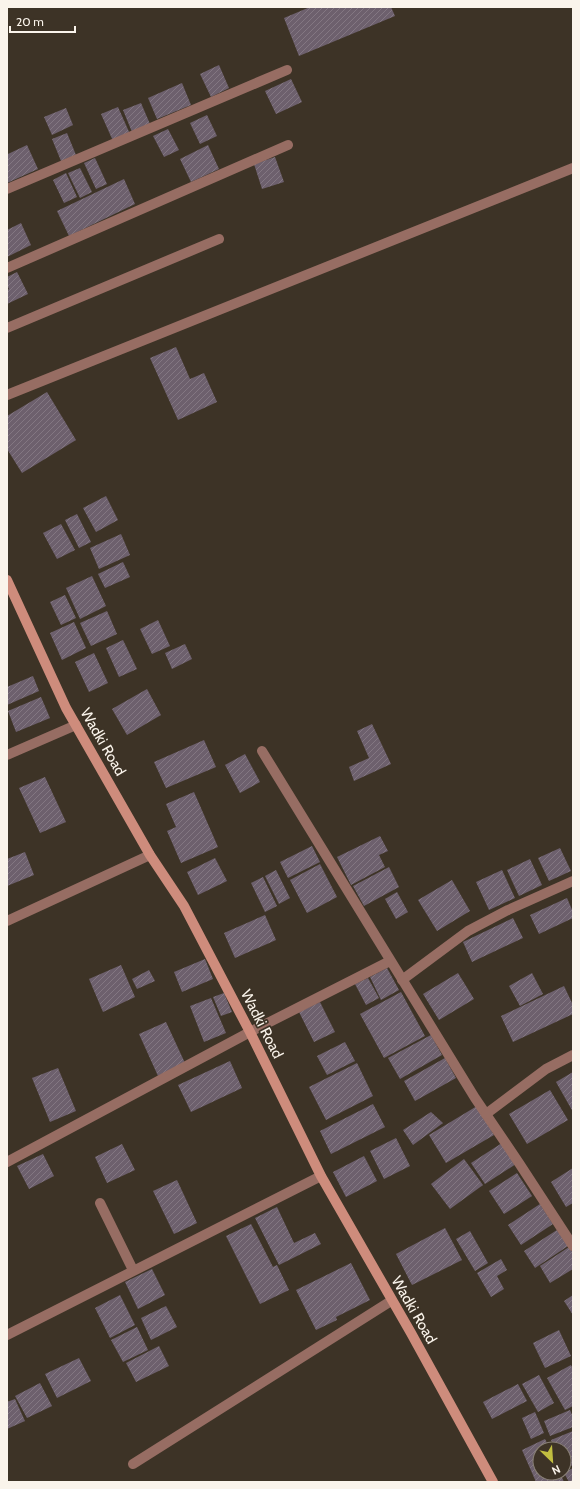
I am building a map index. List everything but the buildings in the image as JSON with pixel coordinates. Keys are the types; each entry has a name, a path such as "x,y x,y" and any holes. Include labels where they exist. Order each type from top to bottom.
{"street":[{"path":"7,189 287,70"},
{"path":"7,268 288,145"},
{"path":"7,395 573,168"},
{"path":"7,328 219,239"},
{"name":"Wadki Road","path":"7,580 66,708 150,855 184,906 250,1032 320,1176 493,1482"},
{"path":"7,754 76,725"},
{"path":"262,751 475,1098 573,1246"},
{"path":"7,920 150,855"},
{"path":"402,980 468,931 508,910 573,881"},
{"path":"7,1162 250,1032 390,961"},
{"path":"486,1114 546,1069 573,1055"},
{"path":"7,1335 320,1176"},
{"path":"100,1203 134,1270"},
{"path":"132,1464 391,1301"}]}
